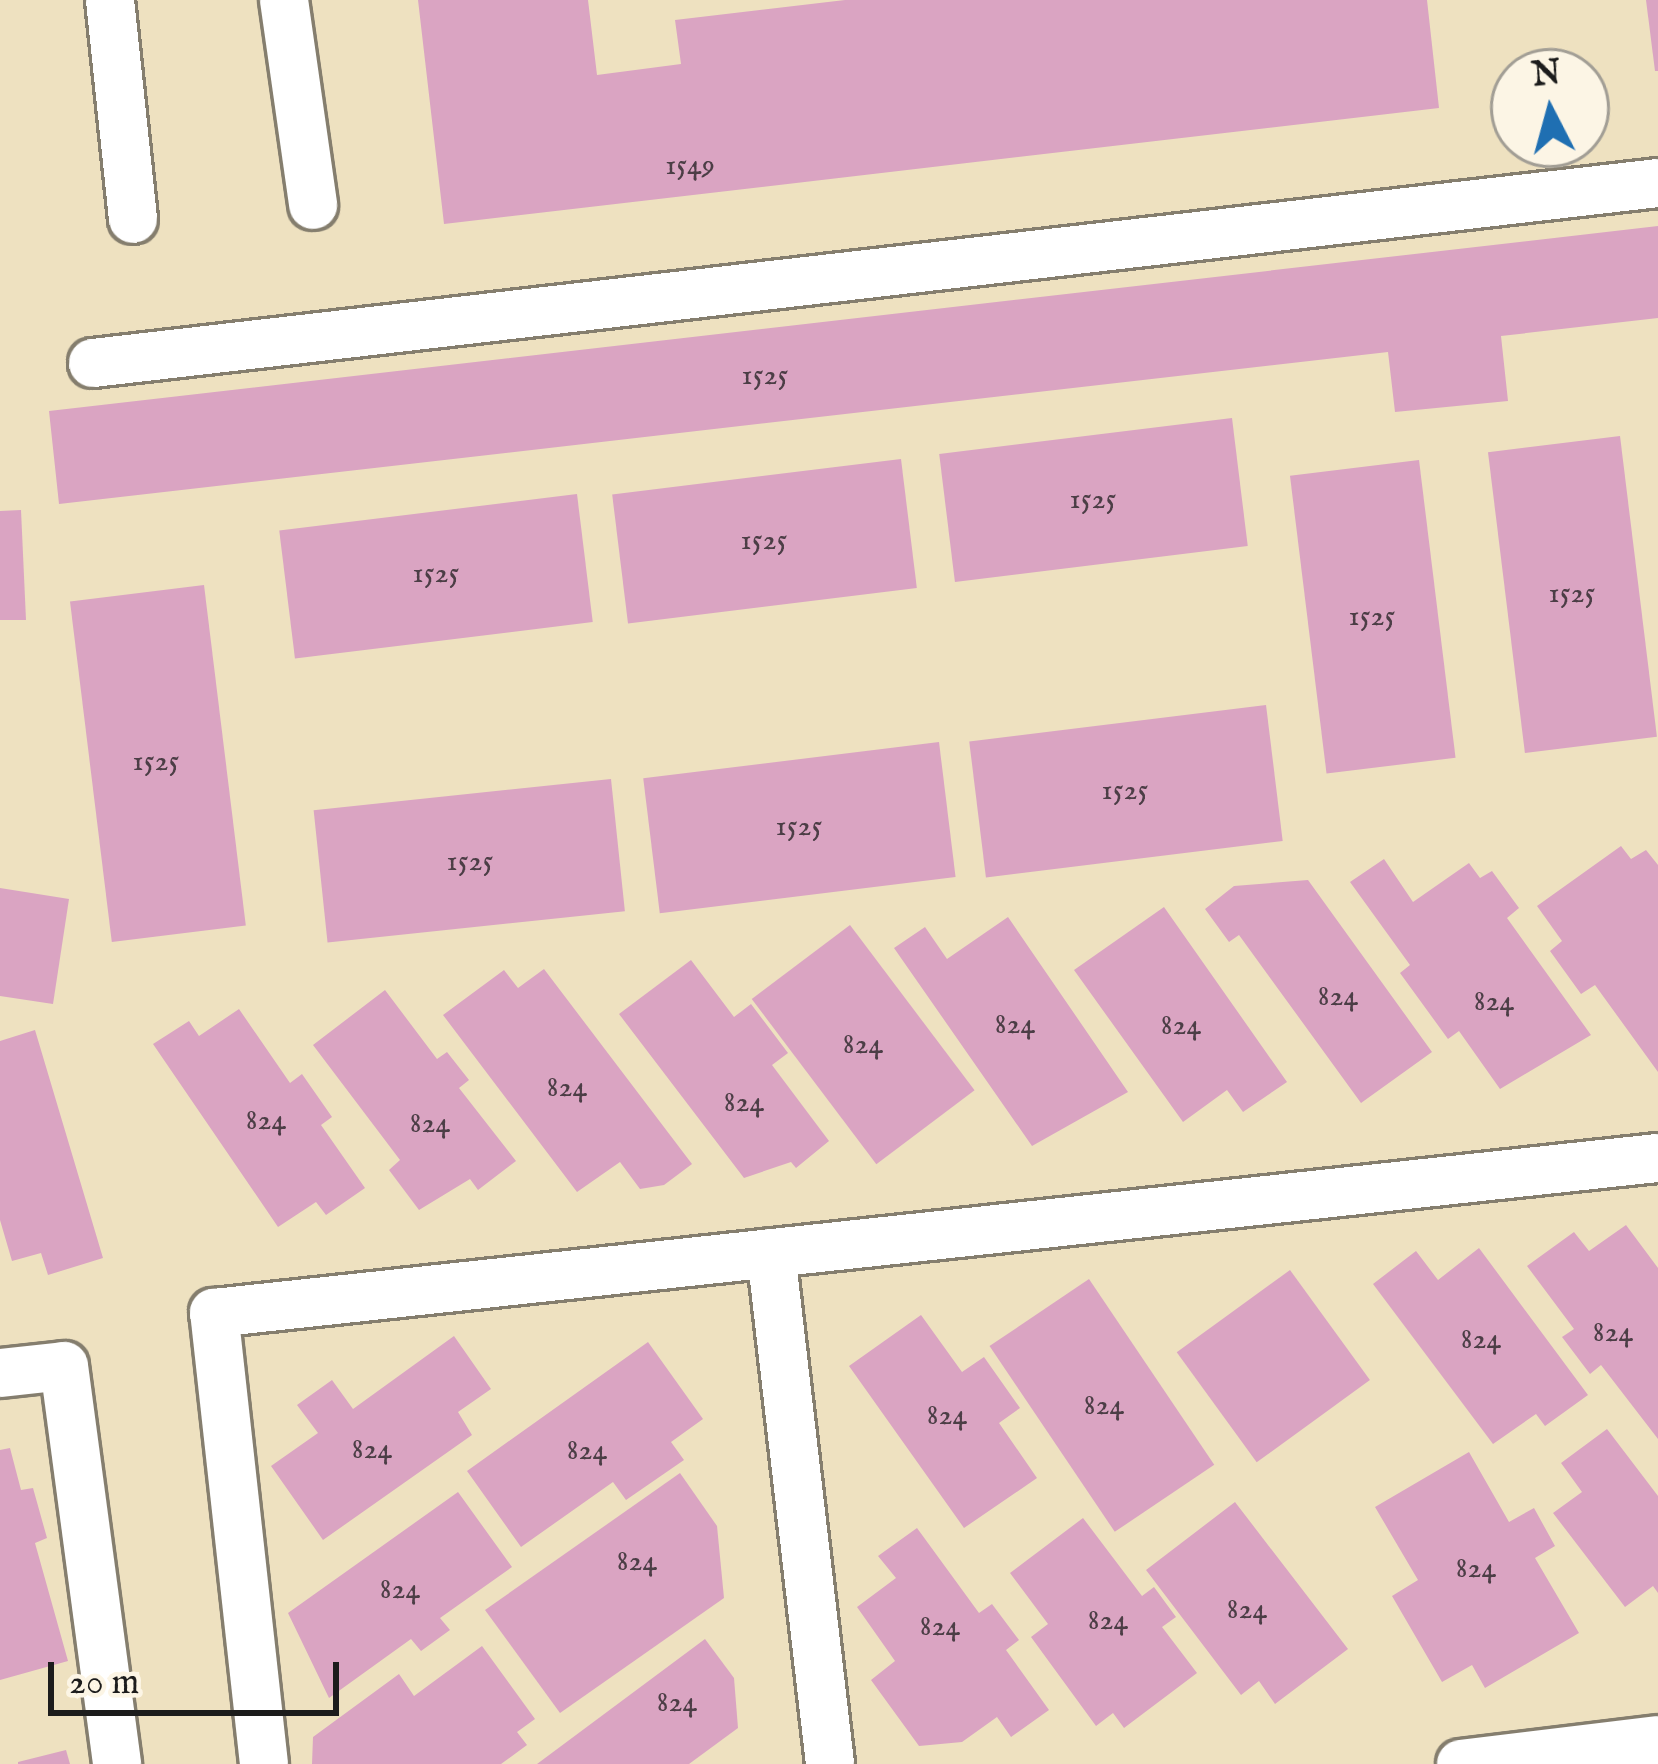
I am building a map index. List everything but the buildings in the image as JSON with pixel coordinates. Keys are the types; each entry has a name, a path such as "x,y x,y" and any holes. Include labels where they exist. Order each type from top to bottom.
{"lane":[{"path":"110,0 133,219"},
{"path":"284,0 314,205"},
{"path":"93,363 1658,183"},
{"path":"264,1764 214,1313 1658,1158"},
{"path":"771,1253 830,1764"},
{"path":"0,1373 64,1366 117,1764"},
{"path":"1462,1764 1658,1740"}]}
